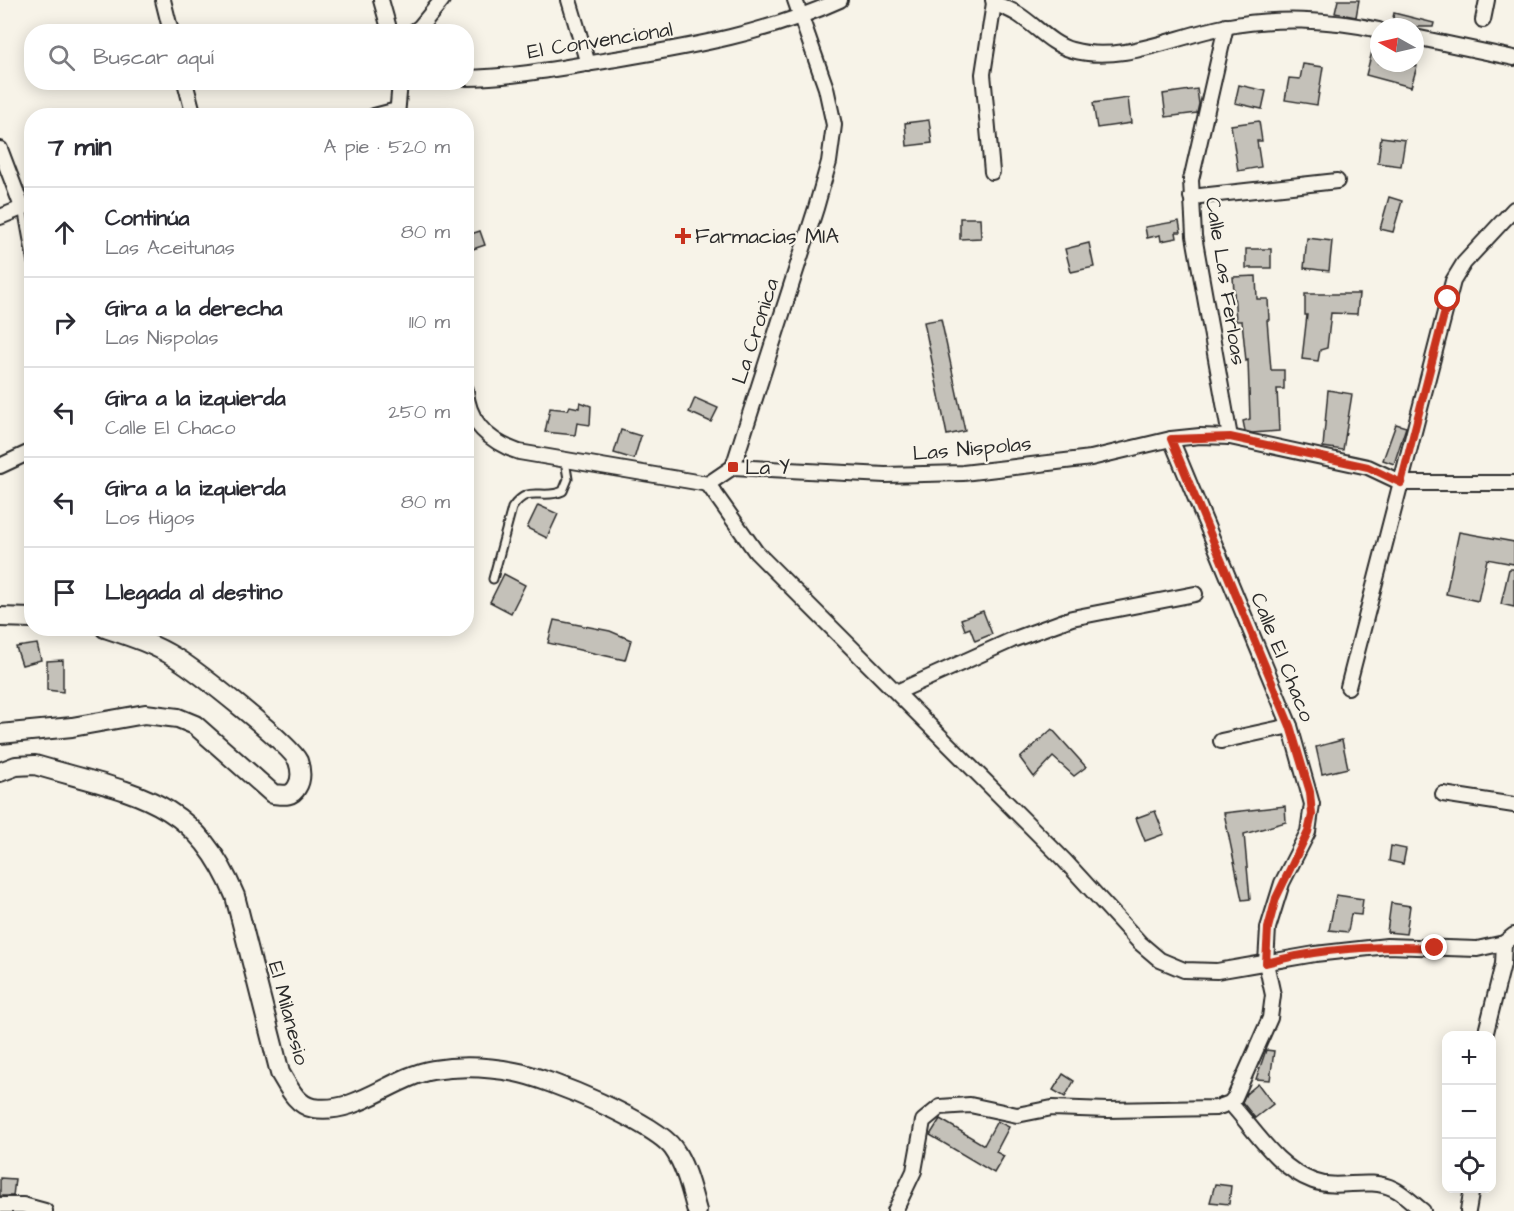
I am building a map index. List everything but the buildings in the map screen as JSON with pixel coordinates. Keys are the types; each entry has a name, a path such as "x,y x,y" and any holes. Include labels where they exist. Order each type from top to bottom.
{"street":[{"path":"163,0 169,24"},
{"path":"381,0 388,24"},
{"path":"422,24 442,0"},
{"path":"569,0 588,64"},
{"name":"La Cronica","path":"733,466 829,162 834,125 826,88 795,0"},
{"name":"El Convencional","path":"474,77 537,72 588,64 764,30 802,17 840,0"},
{"path":"1484,20 1487,0"},
{"path":"992,172 983,74 994,2 1017,13 1056,43 1071,50 1094,54 1138,49 1226,26 1343,22 1370,28"},
{"name":"Calle Las Ferloas","path":"1226,26 1191,180 1191,198 1194,236 1230,437"},
{"path":"1424,39 1514,58"},
{"path":"187,90 192,108"},
{"path":"397,108 399,90"},
{"path":"0,149 24,200"},
{"path":"1191,198 1337,181"},
{"path":"0,217 24,207"},
{"path":"1348,687 1453,281 1464,263 1514,209"},
{"path":"474,417 484,433 498,445 519,452 565,461 708,484 733,466"},
{"name":"Las Nispolas","path":"733,466 885,476 963,473 1091,458 1171,439 1230,437 1368,467 1401,483 1514,483"},
{"name":"Calle El Chaco","path":"1171,439 1290,726 1310,792 1312,815 1305,840 1289,868 1274,905 1268,928 1266,963 1273,995 1270,1018 1238,1092 1230,1103"},
{"path":"0,466 24,455"},
{"path":"708,484 756,552 1065,861 1140,943 1160,960 1184,970 1217,971 1377,946 1477,949 1509,939"},
{"path":"897,692 1012,640 1072,618 1195,594"},
{"path":"0,617 24,618"},
{"path":"0,734 72,727 145,714 178,718 195,725 273,794 286,796 297,790 302,777 297,760 282,742 176,658 130,636"},
{"path":"1221,741 1290,726"},
{"name":"El Milanesio","path":"0,772 16,766 35,765 154,801 173,812 209,846 223,869 235,897 280,1073 292,1095 311,1108 338,1108 431,1070 465,1068 515,1072 566,1089 656,1131 672,1147 684,1169 698,1211"},
{"path":"1443,794 1514,805"},
{"path":"1486,1031 1509,939"},
{"path":"895,1211 914,1171 923,1121 940,1107 970,1105 1017,1115 1052,1108 1199,1110 1230,1103 1277,1158 1300,1175 1331,1186 1367,1182 1385,1185 1402,1193 1423,1211"},
{"path":"1468,1211 1471,1193"},
{"path":"0,1205 22,1205 45,1211"}],"lane":[{"path":"493,579 512,508 519,498 527,494 549,495 563,491 568,479 565,461"}],"place":[{"name":"Farmacias MIA","path":"683,236"},
{"name":"La Y","path":"733,467"}],"route":[{"path":"1435,948 1387,946 1349,949 1266,963 1268,928 1276,898 1311,823 1310,792 1290,726 1171,439 1200,436 1230,437 1368,467 1401,483 1448,299"}]}
